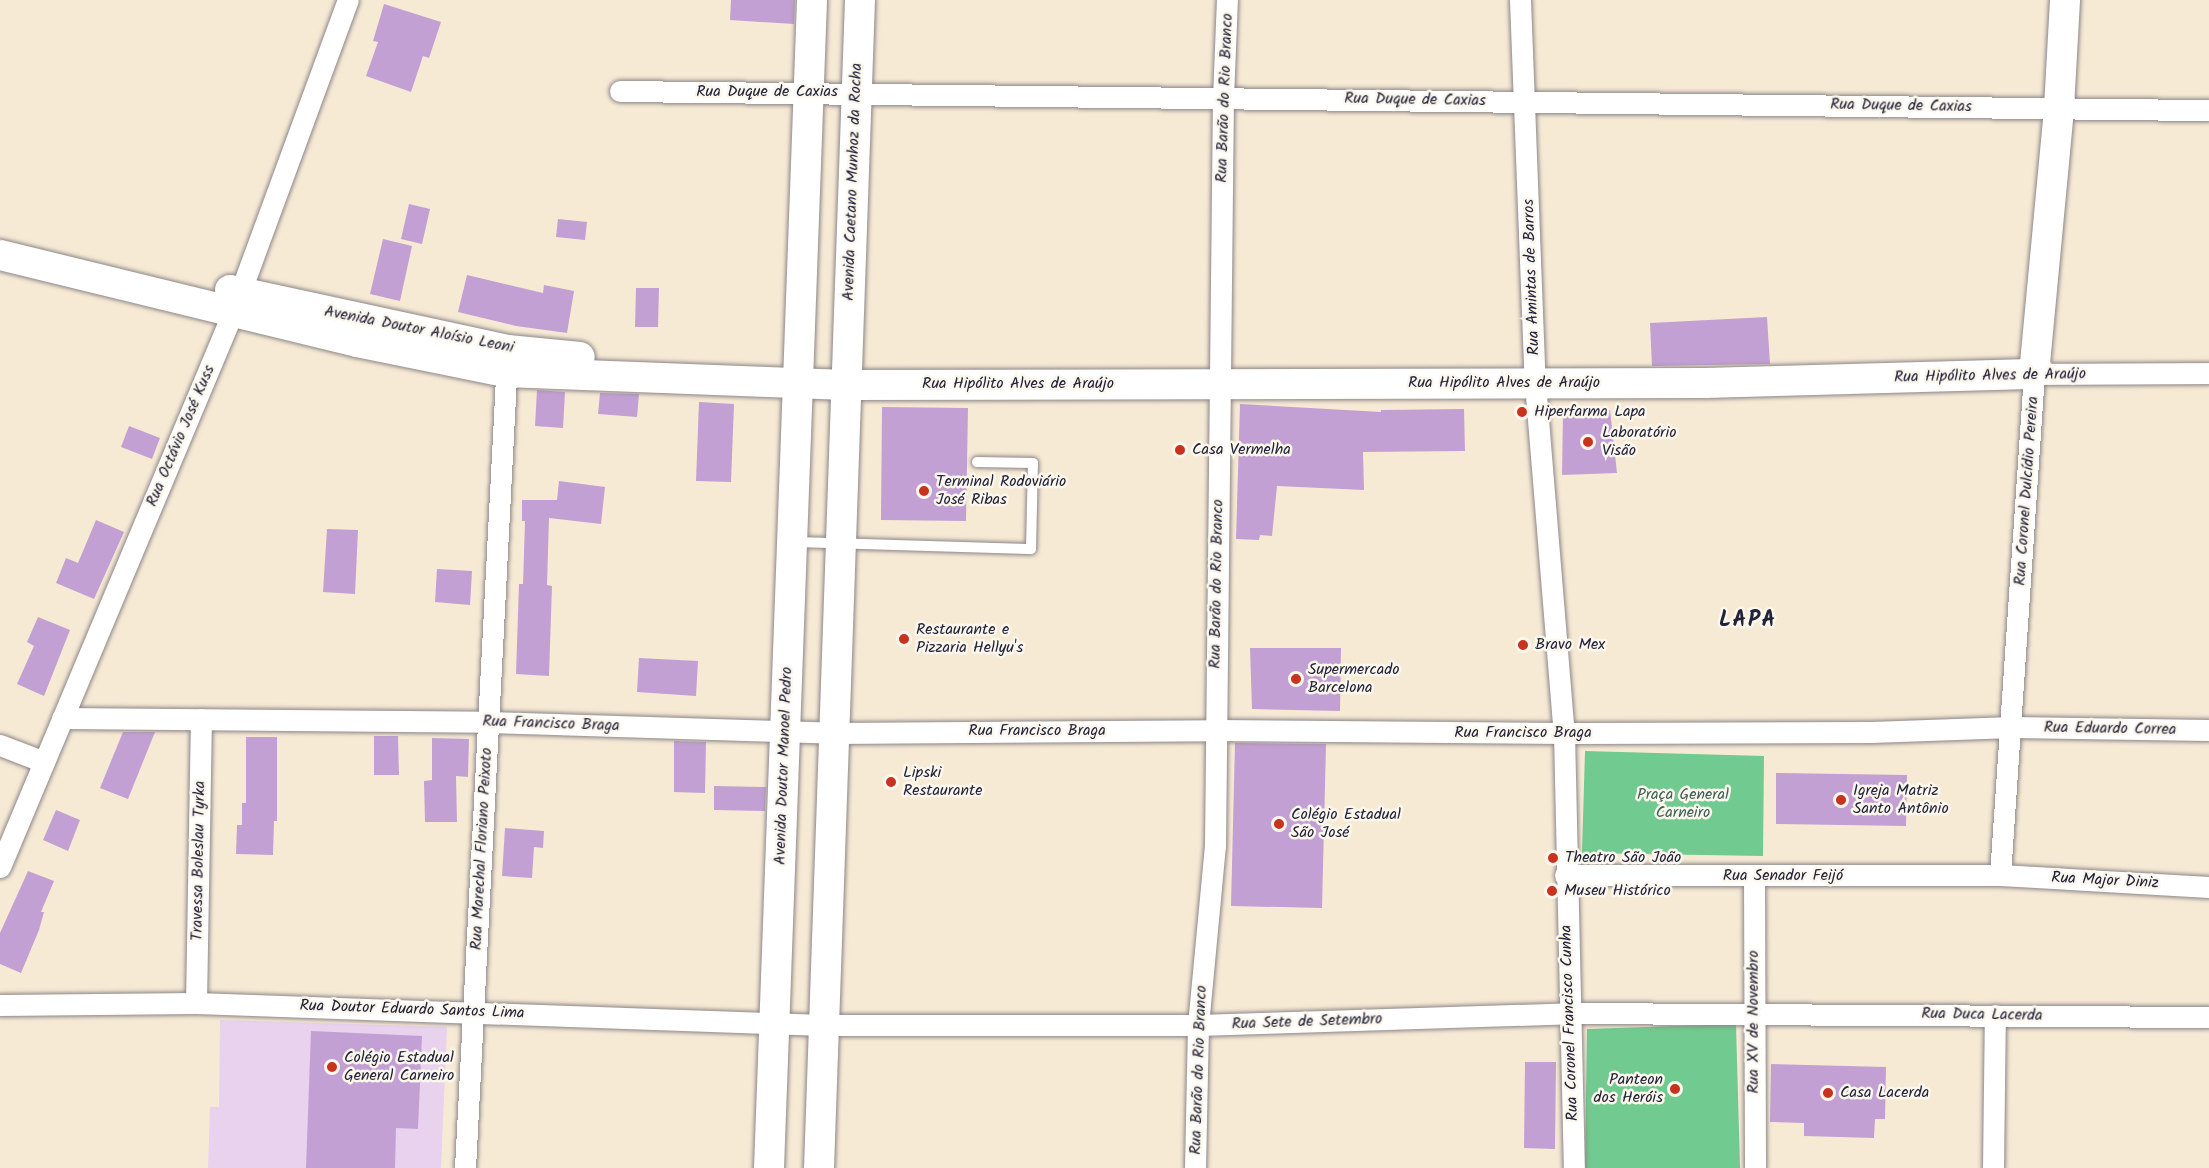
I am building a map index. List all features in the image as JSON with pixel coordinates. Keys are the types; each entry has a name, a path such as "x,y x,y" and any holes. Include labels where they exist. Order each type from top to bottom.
{"main road":[{"path":"798,374 812,0"},
{"name":"Avenida Caetano Munhoz da Rocha","path":"847,375 860,0"},
{"name":"Rua Coronel Dulcídio Pereira","path":"2034,374 2059,108 2065,0"},
{"name":"Avenida Doutor Aloísio Leoni","path":"0,236 237,302 357,342 507,361 579,357 798,374 847,375"},
{"name":"Avenida Doutor Aloísio Leoni","path":"0,255 237,302"},
{"name":"Avenida Doutor Manoel Pedro","path":"769,1168 798,374"},
{"name":"Rua Hipólito Alves de Araújo","path":"847,375 1219,383 1706,383 2034,374"},
{"path":"819,1168 847,375"}],"street":[{"name":"Rua Octávio José Kuss","path":"0,867 237,302 348,0"},
{"name":"Rua Barão do Rio Branco","path":"1195,1168 1198,1025 1215,846 1223,98 1227,0"},
{"name":"Rua Amintas de Barros","path":"1521,0 1536,383 1564,733"},
{"name":"Rua Duque de Caxias","path":"621,91 2209,110"},
{"name":"Rua Marechal Floriano Peixoto","path":"465,1168 507,361"},
{"name":"Rua Hipólito Alves de Araújo","path":"2034,374 2209,373"},
{"name":"Rua Coronel Dulcídio Pereira","path":"2000,875 2012,727 2034,374"},
{"name":"Rua Francisco Braga","path":"62,718 488,722 834,733 1216,730 1564,733 1871,732 2012,727"},
{"name":"Travessa Boleslau Tyrka","path":"196,1003 201,719"},
{"name":"Rua Eduardo Correa","path":"2012,727 2209,730"},
{"name":"Rua Coronel Francisco Cunha","path":"1564,733 1565,875 1574,1168"},
{"path":"0,745 44,762"},
{"name":"Rua Senador Feijó","path":"1565,875 2000,875"},
{"name":"Rua Major Diniz","path":"2000,875 2209,886"},
{"name":"Rua XV de Novembro","path":"1754,876 1755,1168"},
{"name":"Rua Doutor Eduardo Santos Lima","path":"0,1005 196,1003 824,1025"},
{"name":"Rua Sete de Setembro","path":"824,1025 1198,1025 1571,1013 1755,1012"},
{"name":"Rua Duca Lacerda","path":"1755,1012 2209,1017"},
{"path":"1993,1168 1995,1015"}],"lane":[{"path":"792,542 1031,549 1033,463 977,462"}],"shaded area":[{"name":"Colégio Estadual General Carneiro","path":"220,1020 447,1027 441,1168 208,1168 210,1107 219,1107"}],"green space":[{"name":"Praça General Carneiro","path":"1585,751 1764,756 1763,856 1582,853"},
{"path":"1736,1024 1740,1168 1585,1168 1587,1029"}],"building":[{"path":"731,0 795,0 794,24 730,20"},
{"path":"384,4 441,22 429,58 423,56 411,92 366,76 378,42 373,41"},
{"path":"409,204 430,209 422,244 401,239"},
{"path":"558,219 587,222 585,240 556,237"},
{"path":"383,239 412,246 400,301 370,294"},
{"path":"467,275 543,293 544,285 574,291 567,333 516,326 458,312"},
{"path":"636,288 659,288 658,327 635,327"},
{"path":"1767,317 1770,364 1652,366 1650,323"},
{"path":"537,390 565,392 563,428 535,426"},
{"path":"600,393 639,394 637,417 598,414"},
{"path":"699,402 734,404 731,482 696,481"},
{"path":"1240,404 1381,412 1381,410 1464,409 1465,451 1363,452 1364,490 1277,486 1272,536 1260,535 1259,540 1236,539"},
{"name":"Terminal Rodoviário José Ribas","path":"882,407 968,408 966,521 881,520"},
{"name":"Laboratório Visão","path":"1610,410 1617,473 1562,475 1563,411"},
{"path":"129,426 160,438 152,459 121,447"},
{"path":"559,481 605,487 601,524 549,518 547,585 552,586 549,676 516,674 519,584 523,584 525,521 522,521 522,500 557,500"},
{"path":"96,520 124,532 94,599 56,583 66,558 78,563"},
{"path":"327,529 358,530 355,594 323,592"},
{"path":"437,569 472,571 470,605 435,602"},
{"path":"38,617 70,630 44,696 17,684 34,646 27,642"},
{"name":"Supermercado Barcelona","path":"1250,648 1341,648 1340,711 1252,709"},
{"path":"639,658 698,661 696,696 637,692"},
{"path":"123,732 155,732 128,799 100,788"},
{"path":"374,736 398,736 399,775 374,775"},
{"path":"246,737 277,737 277,821 274,821 273,855 236,854 237,825 242,825 242,803 246,803"},
{"path":"432,738 469,739 468,777 456,776 457,822 425,822 424,781 432,780"},
{"path":"674,741 706,742 705,793 674,792"},
{"name":"Colégio Estadual São José","path":"1235,743 1326,744 1322,908 1231,906"},
{"name":"Igreja Matriz Santo Antônio","path":"1776,773 1907,775 1906,826 1776,824"},
{"path":"714,786 766,787 765,811 714,810"},
{"path":"56,810 80,820 68,851 43,840"},
{"path":"505,828 544,831 543,848 534,847 532,878 502,876"},
{"path":"28,871 54,881 41,912 44,912 39,930 21,973 0,964 0,933"},
{"path":"311,1031 422,1036 418,1129 396,1128 395,1168 306,1168"},
{"path":"1525,1062 1556,1062 1555,1149 1524,1148"},
{"name":"Casa Lacerda","path":"1771,1064 1886,1067 1885,1119 1875,1119 1874,1138 1804,1136 1804,1123 1770,1122"}],"place":[{"name":"Hiperfarma Lapa","path":"1522,412"},
{"name":"Laboratório Visão","path":"1588,442"},
{"name":"Casa Vermelha","path":"1180,450"},
{"name":"Terminal Rodoviário José Ribas","path":"924,491"},
{"name":"Restaurante e Pizzaria Hellyu's","path":"904,639"},
{"name":"Bravo Mex","path":"1523,645"},
{"name":"Supermercado Barcelona","path":"1296,679"},
{"name":"Lipski Restaurante","path":"891,782"},
{"name":"Igreja Matriz Santo Antônio","path":"1841,800"},
{"name":"Colégio Estadual São José","path":"1279,824"},
{"name":"Theatro São João","path":"1553,858"},
{"name":"Museu Histórico","path":"1552,891"},
{"name":"Colégio Estadual General Carneiro","path":"332,1067"},
{"name":"Panteon dos Heróis","path":"1675,1089"},
{"name":"Casa Lacerda","path":"1828,1093"}],"district":[{"name":"LAPA","path":"1748,621"}]}
